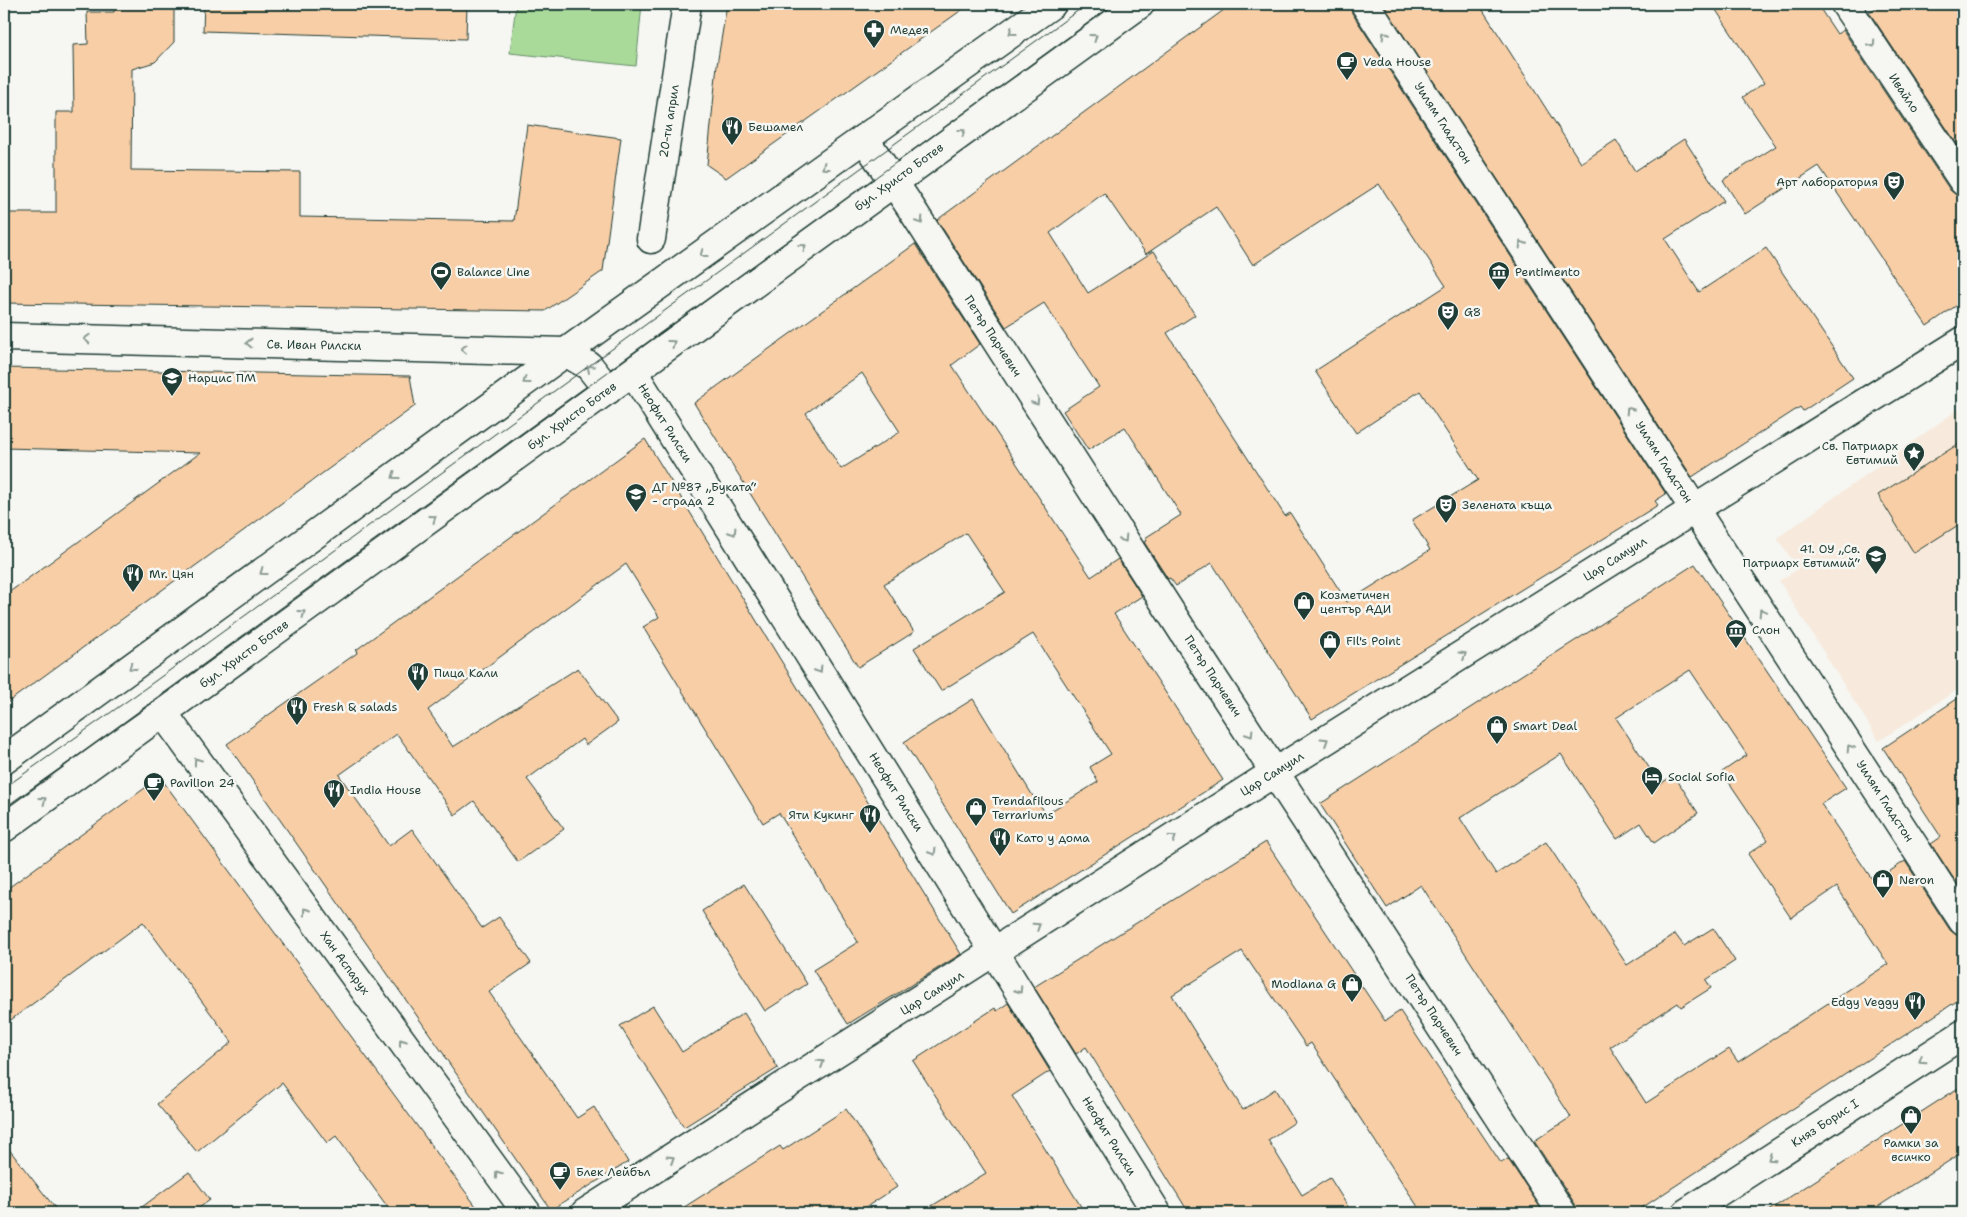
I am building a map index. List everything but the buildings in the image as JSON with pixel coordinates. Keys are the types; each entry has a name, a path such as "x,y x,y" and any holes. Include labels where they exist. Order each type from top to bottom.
{"street":[{"name":"20-ти април","path":"651,239 687,4"},
{"path":"4,760 566,352 1052,4"},
{"name":"бул. Христо Ботев","path":"4,828 633,372 894,180 1140,4"},
{"name":"Уилям Гладстон","path":"1365,4 1963,921"},
{"name":"Ивайло","path":"1845,4 1963,182"},
{"name":"Петър Парчевич","path":"864,138 894,180 1275,772 1562,1213"},
{"name":"Св. Иван Рилски","path":"4,337 566,352 589,366 608,390"},
{"name":"Цар Самуил","path":"585,1213 1275,772 1963,341"},
{"name":"Неофит Рилски","path":"633,372 1157,1213"},
{"name":"Хан Аспарух","path":"163,713 527,1213"},
{"name":"Княз Борис I","path":"1686,1213 1963,1034"}],"shaded area":[{"name":"41. ОУ „Св. Патриарх Евтимий“","path":"1963,406 1963,686 1879,741 1779,581 1798,569 1777,538"}],"green space":[{"path":"516,4 642,4 636,66 510,53"}],"tram line":[{"path":"4,788 144,689 1087,4"},
{"path":"4,808 154,702 1114,4"}],"place":[{"name":"Медея","path":"874,49"},
{"name":"Veda House","path":"1347,81"},
{"name":"Бешамел","path":"732,146"},
{"name":"Арт лаборатория","path":"1894,201"},
{"name":"Balance Line","path":"441,291"},
{"name":"Pentimento","path":"1499,291"},
{"name":"G8","path":"1448,331"},
{"name":"Нарцис ПМ","path":"172,397"},
{"name":"Св. Патриарх Евтимий","path":"1914,472"},
{"name":"ДГ №87 „Буката“ - сграда 2","path":"636,513"},
{"name":"Зелената къща","path":"1446,524"},
{"name":"41. ОУ „Св. Патриарх Евтимий“","path":"1876,575"},
{"name":"Mr. Цян","path":"133,593"},
{"name":"Козметичен център АДИ","path":"1304,621"},
{"name":"Слон","path":"1736,649"},
{"name":"Fil's Point","path":"1330,660"},
{"name":"Пица Кали","path":"418,692"},
{"name":"Fresh & salads","path":"297,726"},
{"name":"Smart Deal","path":"1497,745"},
{"name":"Social Sofia","path":"1652,796"},
{"name":"Pavilion 24","path":"154,802"},
{"name":"India House","path":"334,809"},
{"name":"Trendafilous Terrariums","path":"976,827"},
{"name":"Яти Кукинг","path":"870,834"},
{"name":"Като у дома","path":"1000,857"},
{"name":"Neron","path":"1883,899"},
{"name":"Modiana G","path":"1352,1003"},
{"name":"Edgy Veggy","path":"1915,1021"},
{"name":"Рамки за всичко","path":"1911,1135"},
{"name":"Блек Лейбъл","path":"560,1191"}]}
